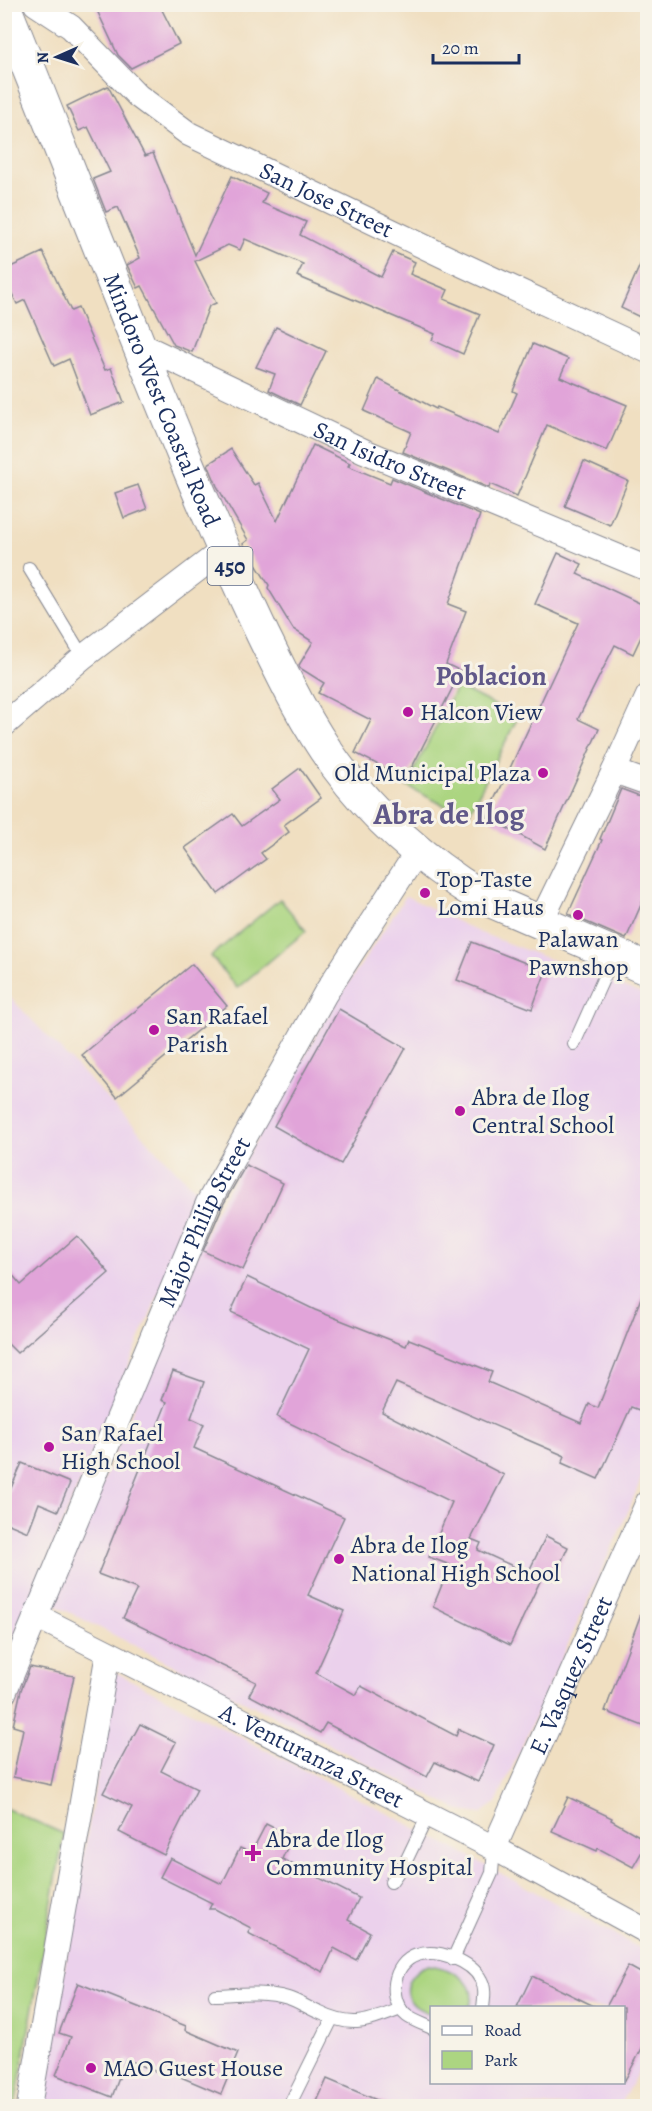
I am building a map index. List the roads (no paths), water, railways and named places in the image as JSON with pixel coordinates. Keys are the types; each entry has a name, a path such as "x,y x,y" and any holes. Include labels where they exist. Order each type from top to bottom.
{"main road":[{"name":"Mindoro West Coastal Road","path":"4,6 223,550 299,709 316,735 338,767 381,818 417,852 456,881 480,896 648,969"}],"street":[{"name":"San Jose Street","path":"36,4 71,27 138,96 189,134 648,351"},
{"name":"San Isidro Street","path":"138,343 364,451 648,569"},
{"path":"4,725 83,657 223,550"},
{"path":"540,923 648,696"},
{"path":"614,771 648,783"},
{"name":"Major Philip Street","path":"4,1693 208,1203 325,994 417,852"},
{"name":"E. Vasquez Street","path":"494,1848 648,1502"},
{"name":"A. Venturanza Street","path":"36,1616 494,1848 648,1932"},
{"path":"29,2106 108,1653"}],"lane":[{"path":"29,568 83,657"},
{"path":"574,1044 614,956"},
{"path":"391,1881 406,1861 428,1815"},
{"path":"453,1959 492,1874 494,1848"},
{"path":"430,2027 405,2015 397,2003 394,1990 396,1976 404,1964 415,1955 428,1952 453,1959 474,1970 482,1981 485,1995 483,2006"},
{"path":"215,1995 256,1993 289,1998 332,2019 348,2023 362,2023 401,2009"},
{"path":"289,2106 332,2019"}],"place":[{"name":"Halcon View","path":"408,712"},
{"name":"Old Municipal Plaza","path":"543,773"},
{"name":"Top-Taste Lomi Haus","path":"425,893"},
{"name":"Palawan Pawnshop","path":"578,915"},
{"name":"San Rafael Parish","path":"154,1030"},
{"name":"Abra de Ilog Central School","path":"460,1111"},
{"name":"San Rafael High School","path":"49,1447"},
{"name":"Abra de Ilog National High School","path":"339,1559"},
{"name":"Abra de Ilog Community Hospital","path":"253,1853"},
{"name":"MAO Guest House","path":"91,2068"}],"district":[{"name":"Poblacion","path":"491,676"},
{"name":"Abra de Ilog","path":"449,814"}]}
